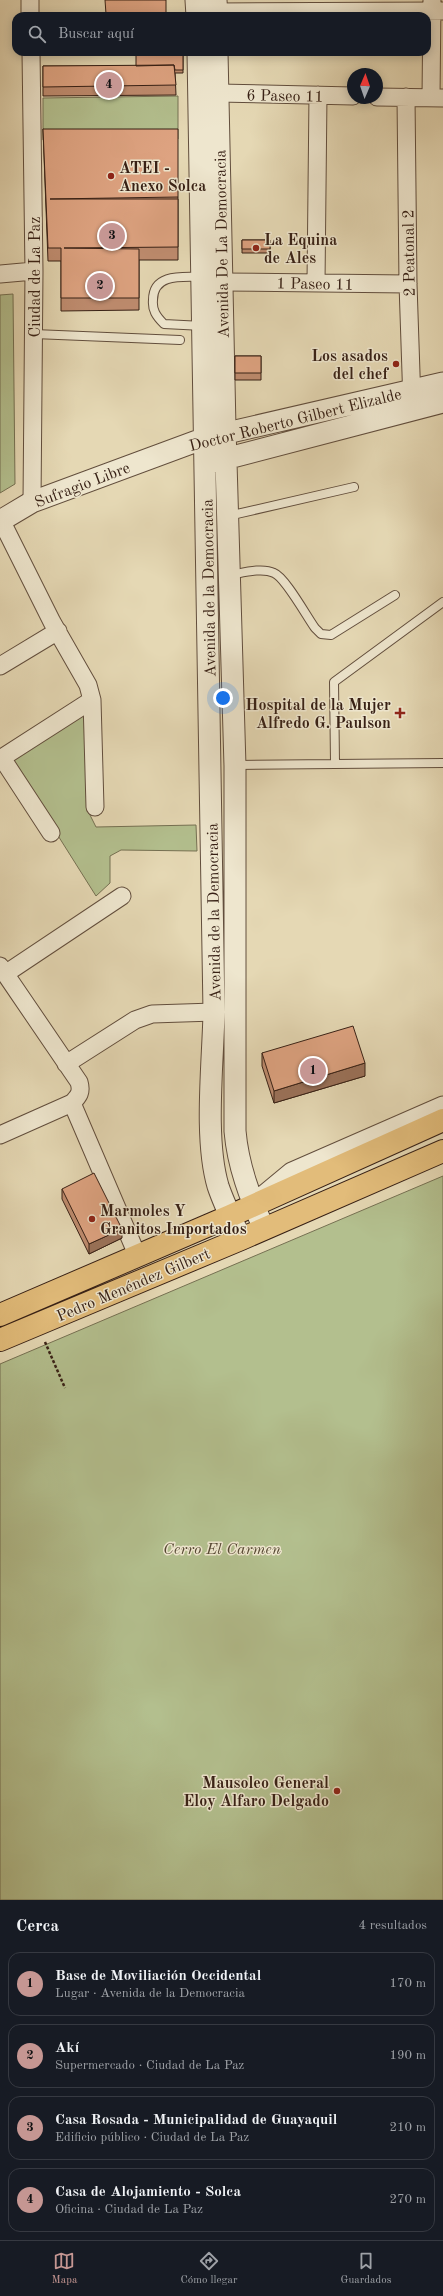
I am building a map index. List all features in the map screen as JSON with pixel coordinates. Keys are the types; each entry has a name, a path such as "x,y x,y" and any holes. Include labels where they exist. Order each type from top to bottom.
{"main road":[{"name":"Pedro Menéndez Gilbert","path":"0,1315 253,1206 443,1120"},
{"name":"Pedro Menéndez Gilbert","path":"0,1340 241,1239 443,1151"}],"street":[{"path":"30,0 30,12"},
{"path":"196,0 211,11 436,7 437,98 383,97"},
{"name":"Ciudad de La Paz","path":"31,56 34,271 32,502"},
{"name":"Avenida de la Democracia","path":"198,56 212,279 204,326 215,437 216,462 214,1012 211,1130 213,1159 218,1185 241,1239"},
{"name":"Avenida De La Democracia","path":"215,437 212,279 218,93 217,56"},
{"name":"6 Paseo 11","path":"218,93 347,96"},
{"path":"316,283 318,95"},
{"name":"2 Peatonal 2","path":"406,97 408,284 412,400"},
{"path":"0,274 34,271"},
{"name":"1 Paseo 11","path":"212,279 316,283 408,284"},
{"name":"Doctor Roberto Gilbert Elizalde","path":"167,453 216,462 412,400 443,383"},
{"name":"Doctor Roberto Gilbert Elizalde","path":"167,453 215,437 412,400 443,402"},
{"name":"Sufragio Libre","path":"0,521 32,502 167,453"},
{"name":"Avenida de la Democracia","path":"216,462 228,517 230,576 235,766 235,1131 238,1158 253,1206 264,1229"},
{"path":"0,521 88,685 92,700 95,807"},
{"path":"0,666 58,631"},
{"path":"51,833 1,758 92,700"},
{"path":"0,1135 72,1103 80,1096 80,1087 66,1064 3,970 122,896"},
{"path":"66,1064 135,1020 152,1014 214,1012"},
{"path":"72,1103 138,1256"},
{"name":"Pedro Menéndez Gilbert","path":"253,1206 292,1173 443,1107"}],"lane":[{"path":"204,326 164,324 152,308 153,293 158,282 169,278 212,279"},
{"path":"34,334 180,340"},
{"path":"228,517 354,487"},
{"path":"230,576 257,572 274,573 284,582 315,628 321,634 331,635 395,595"},
{"path":"335,763 334,682 443,602"},
{"path":"235,766 443,762"}],"path":[{"path":"45,1342 65,1388"}],"green space":[{"path":"178,96 178,139 43,140 43,98"},
{"path":"13,294 15,484 0,493 0,295"},
{"path":"89,710 88,811 96,827 196,825 197,851 121,850 110,856 110,883 96,896 11,761"},
{"name":"Cerro El Carmen","path":"443,1176 443,1900 0,1900 0,1364"}],"building":[{"path":"105,0 166,0 166,12 106,12"},
{"path":"136,56 183,56 183,70 175,70 174,65 136,66"},
{"path":"174,65 176,85 43,87 43,66"},
{"path":"43,129 178,129 178,197 50,199 178,199 178,247 64,248 139,249 139,298 61,298 61,248 48,248"},
{"path":"242,240 270,240 270,249 242,249"},
{"path":"235,356 261,356 261,373 235,373"},
{"path":"353,1026 365,1063 274,1091 262,1053"},
{"name":"Marmoles Y Granitos Importados","path":"94,1173 122,1229 89,1244 62,1189"}],"place":[{"name":"Casa de Alojamiento - Solca","path":"109,85"},
{"name":"ATEI - Anexo Solca","path":"111,176"},
{"name":"Casa Rosada - Municipalidad de Guayaquil","path":"112,236"},
{"name":"La Equina de Ales","path":"256,248"},
{"name":"Akí","path":"100,286"},
{"name":"Los asados del chef","path":"396,364"},
{"name":"Hospital de la Mujer Alfredo G. Paulson","path":"400,713"},
{"name":"Base de Moviliación Occidental","path":"313,1071"},
{"name":"Marmoles Y Granitos Importados","path":"92,1219"},
{"name":"Mausoleo General Eloy Alfaro Delgado","path":"337,1791"}]}
